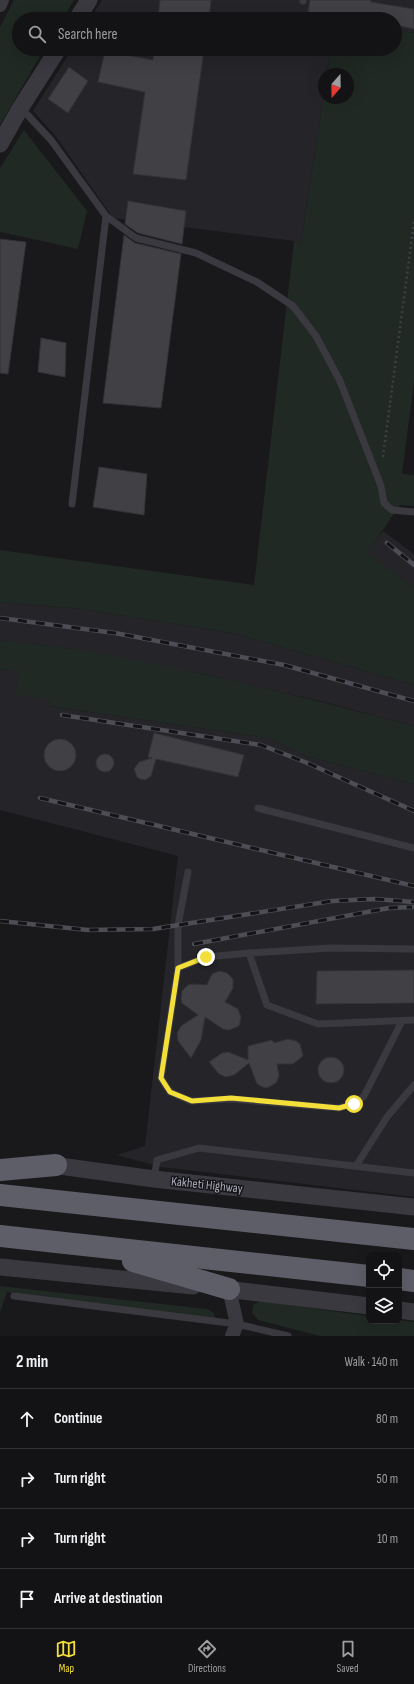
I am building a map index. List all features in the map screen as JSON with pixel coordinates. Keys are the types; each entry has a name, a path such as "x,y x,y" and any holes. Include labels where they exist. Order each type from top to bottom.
{"highway":[{"path":"0,1170 56,1165"},
{"path":"0,1195 414,1239"},
{"path":"0,1236 366,1276"},
{"path":"80,1245 229,1289"},
{"path":"402,1279 414,1281"}],"street":[{"path":"0,5 2,0"},
{"path":"81,12 89,0"},
{"path":"0,144 21,107 54,56"},
{"name":"Kakheti Highway","path":"0,1160 56,1165 154,1179 414,1207"},
{"path":"0,1267 229,1289 366,1306"},
{"path":"229,1289 234,1330"},
{"path":"402,1310 414,1312"}],"lane":[{"path":"21,107 51,140 106,216 136,238 196,253 257,282 293,306 316,336 340,381 381,486 384,503 392,510 414,512"},
{"path":"72,504 106,216"},
{"path":"258,808 414,848"},
{"path":"188,872 178,925 178,968 161,1078 170,1092 192,1101 231,1098 339,1108 354,1104 364,1096 402,1021"},
{"path":"178,968 206,957 249,953 331,948 414,949"},
{"path":"249,953 267,1005 318,1024 414,1020"},
{"path":"356,1166 387,1117 414,1085"},
{"path":"154,1179 157,1160 200,1148 414,1173"},
{"path":"14,1296 234,1330 288,1336"}],"path":[{"path":"382,458 414,222"}],"shaded area":[{"path":"14,0 74,0 67,12 12,12 12,56 40,56 0,125 0,27"},
{"path":"102,0 414,0 414,33 402,31 402,12 94,12"},
{"path":"402,31 414,33 414,382 402,474 414,475 414,506 400,505 367,553 414,587 414,685 233,633 81,609 0,602 0,550 254,585 294,241 301,243 322,104 354,104 354,68 328,68 330,56 402,56"},
{"path":"68,56 330,56 328,68 318,68 318,104 322,104 301,243 113,218 54,134 33,111"},
{"path":"24,130 87,211 78,249 0,232 0,168"},
{"path":"383,531 414,554 414,587 366,553"},
{"path":"0,602 81,609 233,633 414,685 414,726 324,702 199,673 66,648 0,641"},
{"path":"0,641 66,648 110,655 198,673 414,726 414,784 307,756 268,738 49,706 50,700 16,695 19,671 0,669"},
{"path":"0,669 19,670 50,700 49,706 268,738 307,756 414,784 414,1197 161,1167 117,1155 145,1146 178,856 0,810"},
{"path":"0,1286 207,1309 214,1313 215,1318 185,1319 7,1292 0,1313"},
{"path":"260,1301 366,1316 366,1324 402,1324 402,1320 414,1322 414,1336 320,1336 258,1320 252,1313 253,1305"}],"building":[{"path":"160,0 211,0 210,12 159,12"},
{"path":"310,0 371,0 371,2 414,9 414,29 402,26 402,12 308,12"},
{"path":"104,56 132,56 153,60 153,56 203,56 186,180 133,174 145,92 98,82"},
{"path":"69,67 88,81 68,113 48,99"},
{"path":"128,201 186,211 182,244 138,233 125,224"},
{"path":"124,235 135,243 181,254 161,408 103,403"},
{"path":"0,239 26,242 8,374 0,373"},
{"path":"41,338 66,343 65,377 38,372"},
{"path":"99,467 147,474 144,515 93,507"},
{"path":"154,733 244,755 238,777 156,759 151,776 145,780 140,779 137,777 134,769 139,762 152,758 148,757"},
{"path":"60,739 71,744 76,755 71,766 60,771 49,766 44,755 49,744"},
{"path":"101,754 109,754 114,759 112,770 109,772 101,772 96,767 96,759"},
{"path":"414,970 414,1003 316,1004 317,971"},
{"path":"219,971 227,973 233,979 233,988 225,1002 238,1009 241,1017 239,1026 229,1030 223,1029 205,1017 201,1040 191,1058 178,1041 177,1033 181,1026 198,1015 182,1003 182,991 188,985 192,984 207,985 212,974"},
{"path":"288,1039 296,1041 300,1044 303,1056 293,1064 277,1064 279,1075 278,1079 276,1083 269,1087 265,1088 257,1084 249,1063 234,1075 226,1077 219,1074 209,1062 222,1053 228,1052 248,1060 248,1046 272,1040 274,1043"},
{"path":"331,1057 340,1061 344,1070 340,1079 331,1083 322,1079 318,1070 322,1061"}],"railway":[{"path":"387,543 414,565"},
{"path":"0,618 115,633 284,665 414,701"},
{"path":"62,715 261,745 305,762 414,811"},
{"path":"40,798 414,886"},
{"path":"0,921 88,930 153,929 332,901 374,899 414,902"},
{"path":"194,944 389,908 412,907"}],"route":[{"path":"206,957 178,968 161,1078 170,1092 192,1101 231,1098 339,1108 354,1104"}]}
